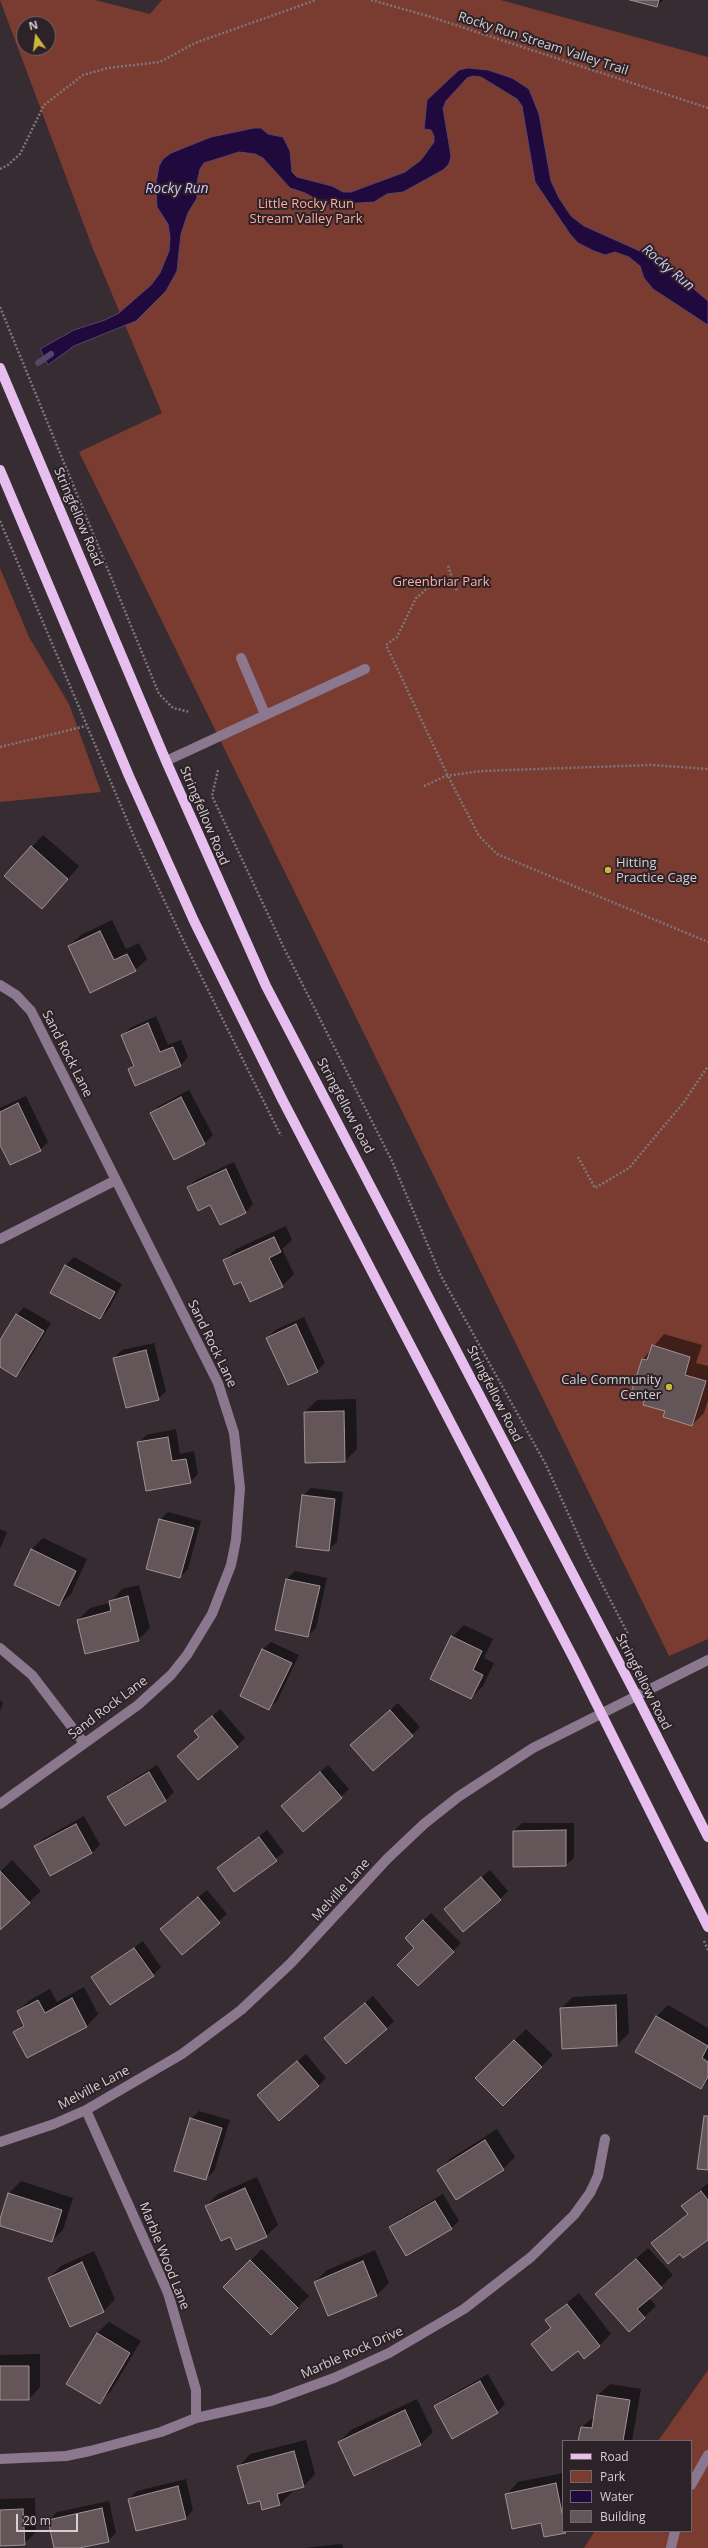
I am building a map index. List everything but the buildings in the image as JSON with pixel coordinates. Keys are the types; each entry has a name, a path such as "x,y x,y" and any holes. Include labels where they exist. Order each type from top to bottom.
{"main road":[{"name":"Stringfellow Road","path":"0,368 166,761 266,986 636,1695 708,1837"},
{"path":"0,470 126,769 194,921 282,1099 364,1254 601,1713 708,1927"}],"street":[{"path":"240,658 266,714"},
{"path":"166,761 365,669"},
{"name":"Sand Rock Lane","path":"0,985 16,995 31,1011 224,1397 234,1434 238,1459 239,1514 236,1540 222,1590 212,1614 187,1655 166,1680 138,1705 0,1804"},
{"path":"0,1239 116,1180"},
{"path":"0,1648 32,1675 84,1743"},
{"name":"Melville Lane","path":"0,2142 54,2124 86,2110 182,2054 240,2010 291,1964 387,1859 424,1824 458,1797 533,1748 708,1660"},
{"name":"Marble Wood Lane","path":"86,2110 168,2293 196,2390 196,2418"},
{"name":"Marble Rock Drive","path":"0,2459 66,2456 161,2432 196,2418 258,2405 334,2378 389,2353 464,2309 530,2257 574,2215 590,2193 598,2176 605,2140"},
{"path":"692,2483 708,2455"},
{"path":"671,2548 675,2532"}],"path":[{"path":"0,169 8,165 20,154 44,105 83,74 108,68 160,62 195,43 316,0"},
{"name":"Rocky Run Stream Valley Trail","path":"371,0 428,16 708,108"},
{"path":"0,307 159,694 173,708 190,712"},
{"path":"0,521 86,726 0,746"},
{"path":"448,566 457,591"},
{"path":"452,579 428,588 416,598 398,637 386,645 448,776 479,836 497,854 708,942"},
{"path":"424,786 448,776 481,771 651,765 708,769"},
{"path":"218,770 212,796 283,946 392,1161 442,1276 546,1466 588,1557 628,1634"},
{"path":"578,1157 595,1188 629,1168 684,1102 708,1066"}],"green space":[{"name":"Greenbriar Park","path":"0,0 95,0 150,14 162,0 501,0 708,57 708,1639 669,1656 79,452 162,413 93,249 21,56 56,56 56,16 16,16 16,43"},
{"path":"0,568 29,637 69,704 101,792 0,802"},
{"path":"708,2370 708,2548 584,2548 594,2532 692,2532 692,2440 659,2440"}],"water":[{"name":"Rocky Run","path":"468,68 488,70 512,78 529,89 539,114 551,181 559,198 571,216 584,226 660,260 708,301 708,325 653,289 644,278 640,266 629,257 615,252 605,255 578,243 570,234 535,182 522,106 517,99 481,77 473,76 467,78 446,101 443,108 451,156 449,164 443,170 403,192 387,194 374,202 327,205 305,193 290,188 263,158 255,154 239,152 204,163 200,169 197,183 197,198 188,213 181,234 177,271 166,291 136,321 74,346 48,365 40,349 74,330 105,320 119,313 151,285 160,273 169,251 170,237 168,224 157,207 156,183 159,166 163,159 171,153 211,137 254,128 261,128 268,134 283,137 290,151 292,172 297,177 332,186 343,192 351,192 405,172 421,160 434,142 434,136 431,130 424,129 427,100 459,70"}],"waterway":[{"name":"Rocky Run","path":"38,363 51,354"}],"place":[{"name":"Hitting Practice Cage","path":"608,870"},
{"name":"Cale Community Center","path":"669,1387"}],"park label":[{"name":"Little Rocky Run Stream Valley Park","path":"306,212"}]}
